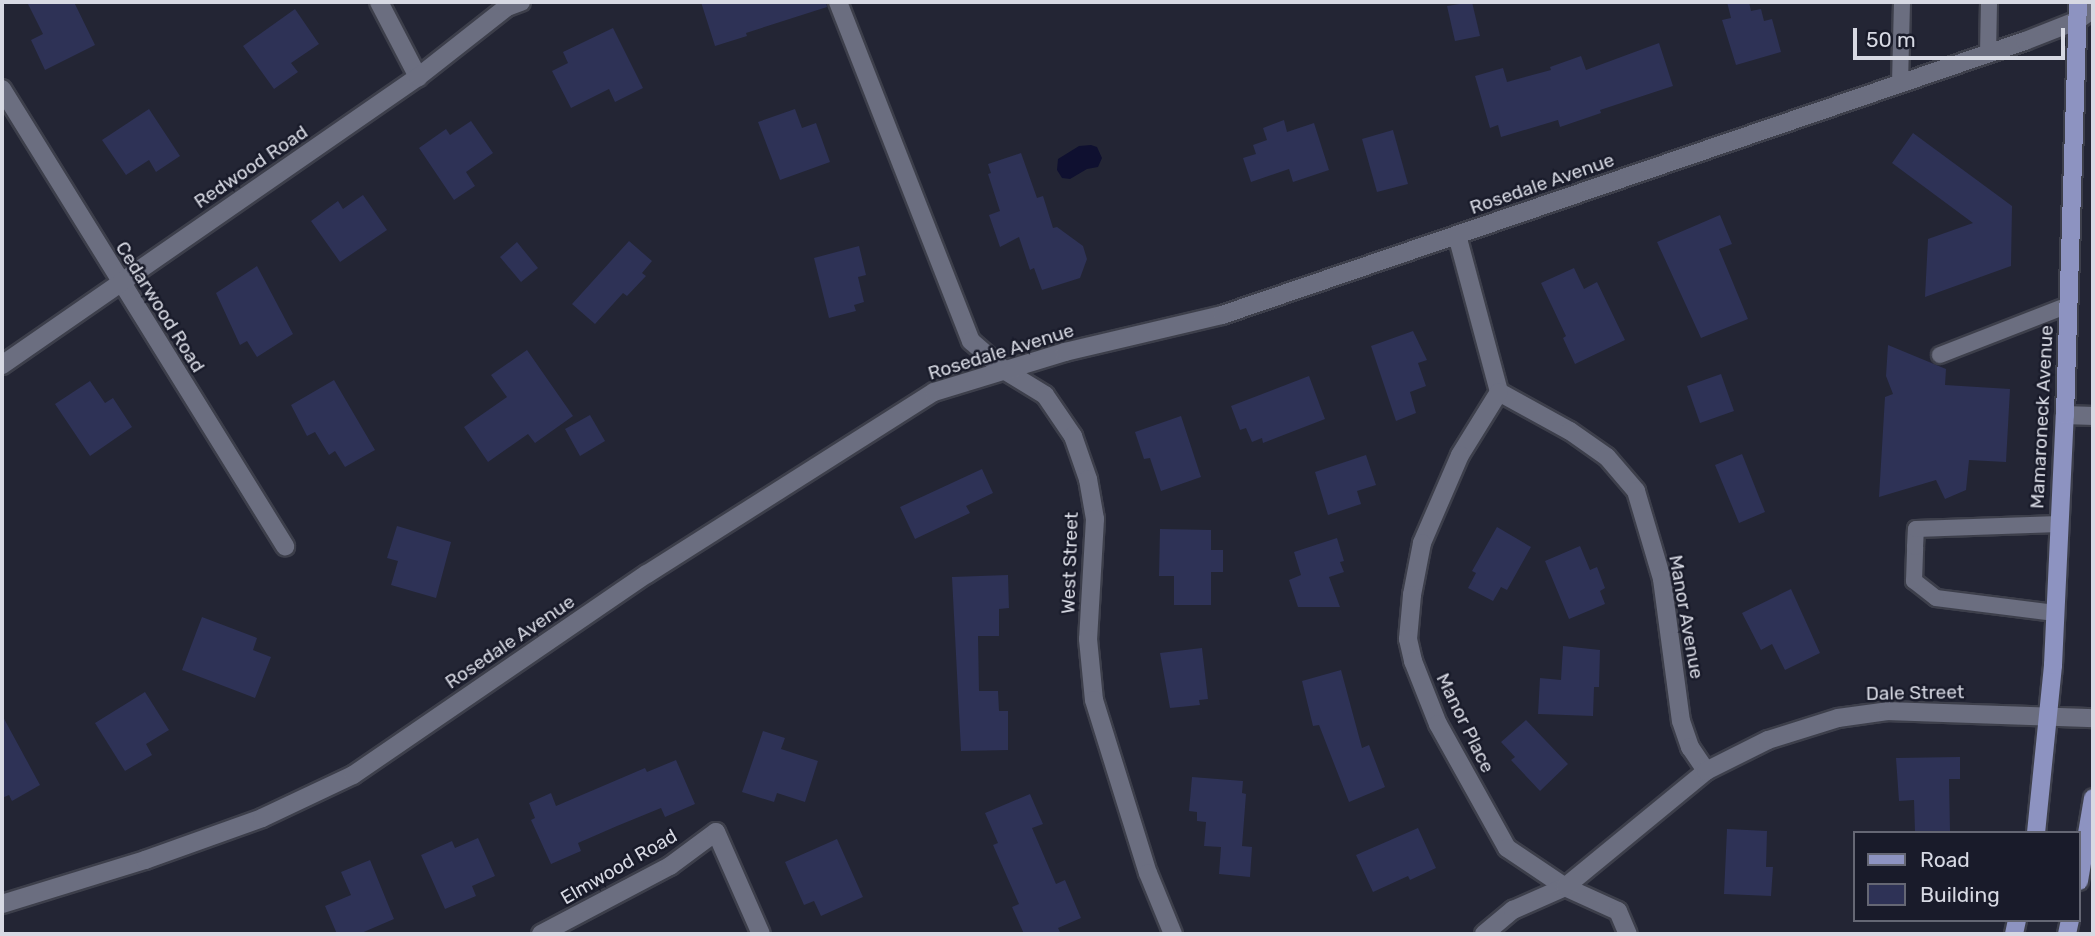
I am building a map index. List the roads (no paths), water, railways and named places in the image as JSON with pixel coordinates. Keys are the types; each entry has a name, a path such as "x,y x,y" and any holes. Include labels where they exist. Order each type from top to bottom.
{"main road":[{"name":"Mamaroneck Avenue","path":"2036,831 2049,715 2065,415 2078,2"},
{"path":"2081,869 2093,798"}],"street":[{"path":"379,2 418,77"},
{"name":"Redwood Road","path":"2,365 418,77 507,7 521,2"},
{"name":"West Street","path":"838,2 971,341 1004,370 1045,395 1073,436 1088,479 1095,519 1088,639 1094,700 1148,873 1173,934"},
{"name":"Rosedale Avenue","path":"2,904 145,860 262,818 353,775 647,574 934,392 1004,370 1222,315 1988,54 2078,20 2093,9"},
{"name":"Cedarwood Road","path":"2,89 285,546"},
{"path":"1457,236 1499,392"},
{"name":"Manor Avenue","path":"1499,392 1570,431 1607,457 1636,491 1662,579 1681,721 1690,747 1706,771"},
{"name":"Manor Place","path":"1499,392 1460,456 1422,543 1412,595 1408,639 1413,661 1438,724 1507,848 1565,887"},
{"path":"2065,415 2093,416"},
{"name":"Dale Street","path":"1706,771 1768,740 1838,718 1888,711 2093,718"},
{"path":"1484,934 1513,910 1565,887 1706,771"},
{"name":"Elmwood Road","path":"541,934 670,866 716,832 761,934"},
{"path":"1565,887 1618,911 1628,934"}],"lane":[{"path":"1900,84 1902,2"},
{"path":"1988,54 1989,2"},
{"path":"1940,355 2068,305"},
{"path":"2055,613 1962,603 1930,595 1914,581 1916,530 2059,524"}]}
